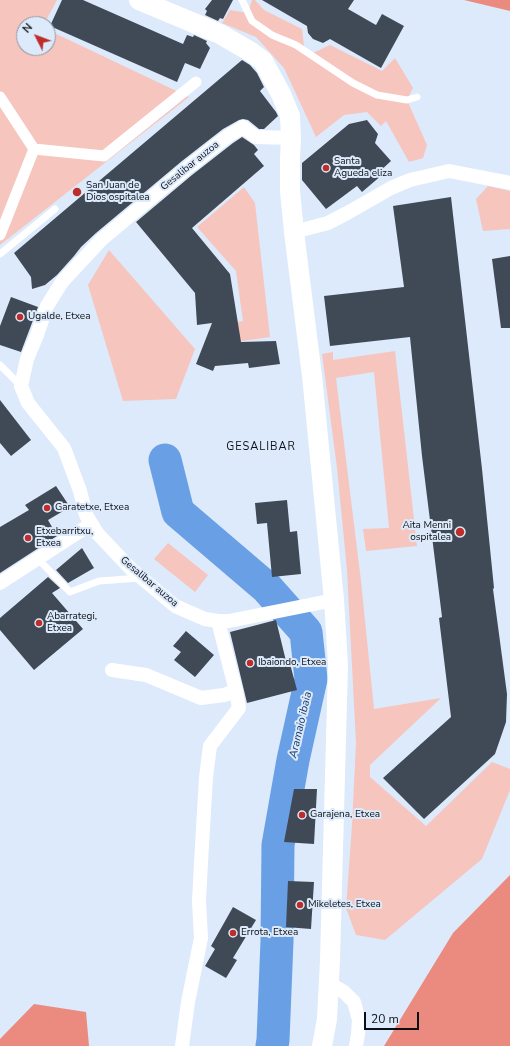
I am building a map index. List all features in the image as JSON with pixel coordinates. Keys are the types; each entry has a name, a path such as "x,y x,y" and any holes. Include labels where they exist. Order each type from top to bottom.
{"main road":[{"path":"139,0 220,34 251,52 262,61 281,94 290,116 292,138 290,159 290,191 312,376 334,600 338,665 329,983 327,1019 322,1046"}],"street":[{"path":"34,149 104,156 196,82"},
{"path":"0,97 34,149"},
{"name":"Gesalibar auzoa","path":"292,138 256,137 243,127 228,136 101,240 62,282 47,306 27,359 22,386 28,403 64,448 80,491 86,515 97,533 114,552 175,606 205,619 229,621 334,600"},
{"path":"0,235 34,149"},
{"path":"294,232 328,223 385,191 410,180 449,171 483,179 510,183"},
{"path":"0,583 91,524"},
{"path":"182,1046 188,1002 201,938 199,901 200,863 206,777 210,746 239,708 236,690 218,621"},
{"path":"112,670 146,674 201,698 224,695 236,690"},
{"path":"329,983 344,992 354,1002 359,1020 356,1046"}],"lane":[{"path":"242,0 252,21 272,35 296,45 353,83 376,95 407,100 417,97"},
{"path":"0,254 55,209"},
{"name":"Gesalibar auzoa","path":"0,365 22,386"},
{"path":"38,559 70,592 100,581 142,577"}],"shaded area":[{"path":"0,0 57,0 48,16 16,16 16,56 56,56 56,34 189,97 0,245"},
{"path":"252,0 255,0 264,10 302,29 304,46 313,53 330,45 382,71 395,58 413,88 407,100 427,145 423,158 409,162 386,121 381,126 367,112 344,115 316,137 284,68 256,37 222,23 230,10 248,13"},
{"path":"464,0 510,0 510,11"},
{"path":"488,186 510,191 510,229 483,231 476,199"},
{"path":"244,187 255,203 270,337 229,343 232,323 243,321 236,271 197,227"},
{"path":"109,250 195,349 176,399 123,401 88,285"},
{"path":"395,351 417,546 366,551 363,529 389,528 374,372 336,378 361,581 374,709 441,698 370,765 370,777 426,826 492,762 510,769 510,790 482,859 385,940 356,935 346,908 356,743 347,570 337,468 322,354 333,352 333,360"},
{"path":"168,543 208,575 195,592 154,559"},
{"path":"510,875 510,1046 384,1046 453,933"},
{"path":"34,1004 86,1012 89,1046 0,1046 0,1039"}],"building":[{"path":"62,0 83,0 183,44 187,35 193,37 194,35 207,41 206,43 210,48 200,69 185,63 177,82 56,29 56,16 55,16"},
{"path":"212,0 233,0 223,19 220,18 218,21 205,15 207,11 205,9"},
{"path":"262,0 354,0 348,9 376,25 382,14 404,26 381,68 330,39 323,43 313,39 308,33 307,26"},
{"path":"242,60 250,65 257,73 264,87 260,91 278,116 264,129 259,129 248,120 243,119 223,129 182,161 96,233 81,247 57,275 45,285 32,289 31,277 14,253"},
{"name":"Santa Agueda eliza","path":"367,120 378,134 375,143 391,161 379,172 382,175 362,192 357,186 326,209 302,180 302,163 349,124"},
{"path":"242,137 254,145 258,150 254,154 264,166 192,228 230,274 241,342 276,341 280,364 249,368 248,363 215,366 213,371 196,364 212,323 197,325 195,293 136,222 192,175"},
{"name":"Aita Menni ospitalea","path":"451,197 482,469 493,589 507,694 506,722 495,754 424,819 383,778 451,717 439,618 442,617 422,456 410,337 330,346 324,296 404,287 393,206"},
{"path":"510,256 510,328 501,328 492,259"},
{"name":"Ugalde, Etxea","path":"11,297 38,307 21,352 0,345 0,326"},
{"path":"0,400 31,440 11,456 0,443"},
{"path":"56,486 70,507 48,520 57,536 0,573 0,527 29,510 25,505"},
{"path":"287,500 290,532 297,531 301,574 272,577 267,523 257,524 255,503"},
{"path":"82,548 94,568 68,583 56,570"},
{"name":"Abarrategi, Etxea","path":"48,577 60,588 52,593 83,629 34,670 0,630 0,618"},
{"name":"Ibaiondo, Etxea","path":"276,620 286,661 289,660 297,690 247,703 230,632"},
{"path":"186,631 214,655 195,677 174,660 181,652 173,646"},
{"name":"Garajena, Etxea","path":"294,789 317,789 314,844 284,842"},
{"name":"Mikeletes, Etxea","path":"288,881 314,882 311,929 286,927"},
{"name":"Errota, Etxea","path":"233,907 256,920 233,958 237,960 226,978 205,966 215,949 211,946"}],"waterway":[{"name":"Aramaio ibaia","path":"165,460 178,512 267,588 306,632 311,679 293,760 278,845 277,941 272,1046"}],"place":[{"name":"Santa Agueda eliza","path":"326,168"},
{"name":"San Juan de Dios ospitalea","path":"77,192"},
{"name":"Ugalde, Etxea","path":"20,317"},
{"name":"Garatetxe, Etxea","path":"47,508"},
{"name":"Aita Menni ospitalea","path":"460,532"},
{"name":"Etxebarritxu, Etxea","path":"28,538"},
{"name":"Abarrategi, Etxea","path":"39,623"},
{"name":"Ibaiondo, Etxea","path":"250,663"},
{"name":"Garajena, Etxea","path":"302,815"},
{"name":"Mikeletes, Etxea","path":"300,905"},
{"name":"Errota, Etxea","path":"233,933"}],"district":[{"name":"GESALIBAR","path":"261,447"}]}
